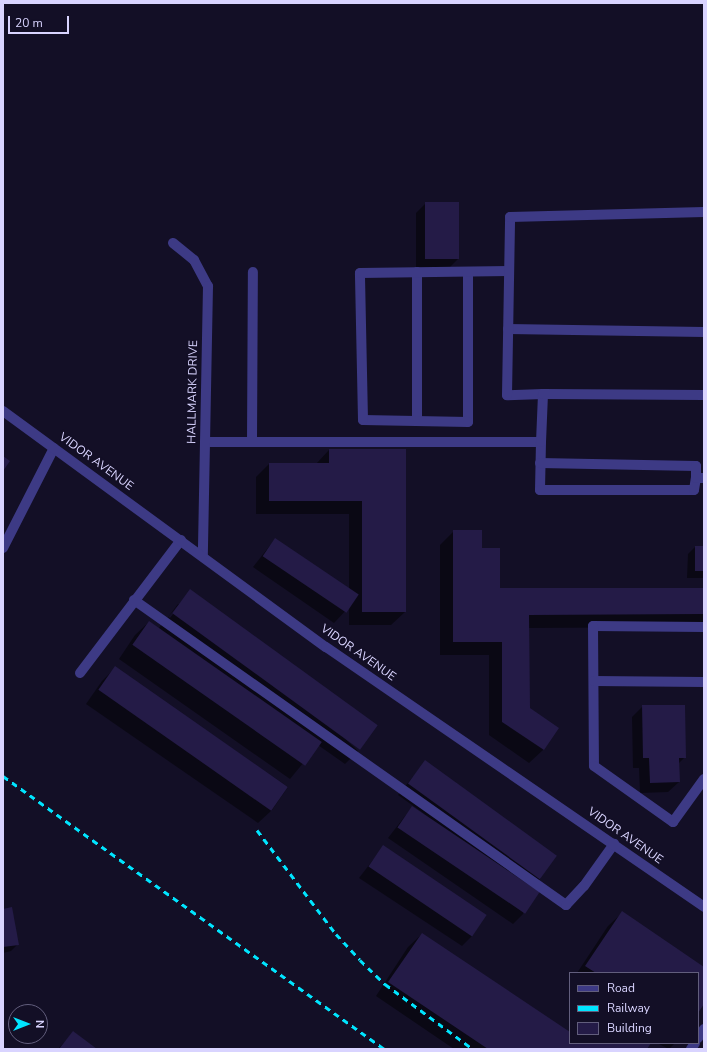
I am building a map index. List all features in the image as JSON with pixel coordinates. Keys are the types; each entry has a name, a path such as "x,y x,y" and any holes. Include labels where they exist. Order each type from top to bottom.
{"street":[{"path":"704,212 510,217 507,395 704,395"},
{"name":"HALLMARK DRIVE","path":"173,243 194,260 208,286 203,556"},
{"path":"468,272 468,422 363,420 360,273 509,271"},
{"path":"252,441 253,272"},
{"path":"417,272 417,421"},
{"path":"508,329 704,332"},
{"path":"540,463 696,466 700,478 694,490 540,490 540,463 543,394"},
{"name":"VIDOR AVENUE","path":"3,411 326,647 704,906"},
{"path":"205,442 541,442"},
{"path":"3,548 54,448"},
{"path":"80,673 181,540"},
{"path":"134,600 566,905 584,886 614,844"},
{"path":"704,627 593,626 594,766 673,822 704,779"},
{"path":"594,681 704,682"}],"building":[{"path":"425,202 459,202 459,259 425,259"},
{"path":"329,449 406,449 406,612 362,612 362,501 269,501 269,463 329,463"},
{"path":"3,456 10,461 3,471"},
{"path":"453,530 482,530 482,548 500,548 500,588 704,588 704,614 529,615 530,708 559,728 544,750 502,722 502,642 453,642"},
{"path":"275,538 359,594 346,613 263,556"},
{"path":"695,546 704,546 704,571 695,571"},
{"path":"190,589 378,725 360,750 172,613"},
{"path":"149,621 322,742 305,766 132,645"},
{"path":"115,666 288,787 271,811 98,690"},
{"path":"642,705 685,705 686,758 679,758 680,782 650,783 649,758 643,758"},
{"path":"425,760 557,856 540,879 408,783"},
{"path":"412,806 540,892 525,914 397,828"},
{"path":"383,845 487,915 472,936 368,867"},
{"path":"12,907 19,945 3,947 3,909"},
{"path":"622,911 704,967 704,1004 699,1012 699,972 594,972 585,966"},
{"path":"422,933 569,1031 569,1044 650,1044 647,1049 488,1049 388,982"},
{"path":"73,1031 97,1049 59,1049"}],"railway":[{"path":"3,776 384,1049"},
{"path":"257,830 336,934 360,960 385,984 473,1049"}]}
